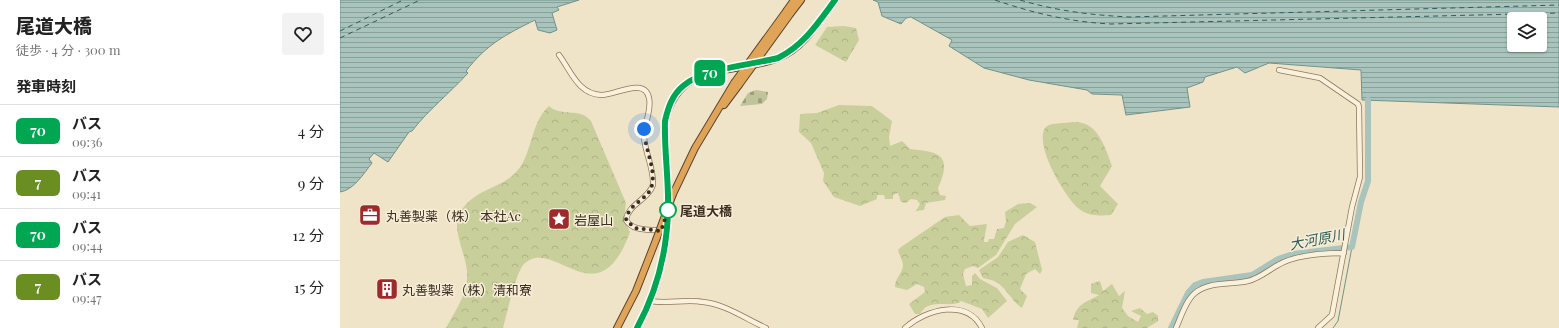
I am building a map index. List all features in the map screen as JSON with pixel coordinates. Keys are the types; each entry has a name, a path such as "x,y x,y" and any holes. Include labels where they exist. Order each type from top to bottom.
{"highway":[{"path":"617,328 636,291 672,194 700,139 794,0"},
{"path":"737,84 801,0"},
{"path":"637,328 651,301 660,270 668,210 665,121 668,110 676,93 688,82 703,75 778,58 798,46 835,0"}],"street":[{"path":"559,55 578,85 590,93 607,96 634,87 643,89 648,94 650,103 645,124 644,138 653,185 649,192 629,210 626,220 635,228 666,232"},
{"path":"1279,70 1320,78 1358,104 1359,107 1360,177 1352,207 1332,315 1318,328"},
{"path":"1176,328 1192,296 1200,289 1208,286 1248,281 1260,277 1282,263 1301,258 1323,253 1344,253"},
{"path":"651,301 661,303 693,301 716,304 766,328"},
{"path":"905,328 912,322 929,314 952,309 971,313 982,328"}],"green space":[{"path":"844,26 856,28 859,40 846,62 815,45 827,27"},
{"path":"756,90 768,92 767,99 762,104 740,106 748,93"},
{"path":"839,105 872,106 892,121 889,137 890,146 902,141 910,149 929,152 940,157 944,168 938,188 940,195 946,196 945,200 926,203 924,210 916,211 920,204 917,200 911,199 906,203 901,202 898,193 893,195 893,199 885,199 884,195 877,195 877,199 860,206 834,197 823,181 824,173 811,143 799,132 800,114 817,113"},
{"path":"549,106 559,111 581,114 591,121 626,203 624,219 630,232 617,258 604,270 590,274 549,259 536,258 524,264 515,284 503,328 446,328 464,294 467,279 466,265 457,228 459,215 464,206 471,200 479,194 511,177 517,171 526,156 538,121"},
{"path":"1077,122 1088,125 1102,140 1112,166 1100,186 1118,204 1111,215 1093,215 1085,213 1078,208 1072,202 1052,170 1047,158 1043,136 1045,128 1048,125"},
{"path":"1030,203 1037,207 1015,224 996,255 978,268 973,266 965,269 963,274 966,286 972,285 972,276 975,273 980,279 997,288 1007,301 988,318 982,309 961,301 952,304 929,306 920,314 915,314 909,304 925,292 924,287 917,284 907,290 895,287 896,281 903,266 898,250 901,247 945,217 959,215 970,226 987,224 984,242 988,242 989,239 994,239 997,229 1004,228 1006,221 1005,212 1018,204"},
{"path":"1023,235 1035,242 1042,270 1040,274 1035,269 1026,274 1020,289 1027,296 1022,308 1000,284 983,278 979,270 998,257 1008,242"},
{"path":"1100,281 1103,291 1112,284 1119,296 1125,291 1122,308 1128,316 1138,322 1141,316 1131,311 1140,308 1147,314 1153,312 1158,316 1158,321 1147,328 1077,328 1079,320 1073,320 1075,314 1082,304 1099,295 1091,293 1091,284"}],"water":[{"path":"340,0 579,0 557,7 559,10 552,13 557,30 550,33 538,30 535,20 515,30 489,47 466,71 468,73 461,81 425,116 412,131 409,132 388,162 374,153 369,159 372,163 354,185 345,191 340,192"},
{"path":"873,0 1559,0 1559,107 1362,100 1361,70 1269,63 1245,73 1237,67 1205,77 1203,82 1187,88 1190,107 1126,115 1122,95 1092,94 1087,90 1029,80 984,68 949,46 952,40 911,17 906,18 901,24 882,16 878,2"}],"waterway":[{"name":"大河原川","path":"1171,328 1188,293 1195,285 1203,282 1252,275 1278,259 1293,254 1352,247 1361,202 1368,181 1368,100"},
{"path":"1333,328 1338,321 1352,247"}],"ferry route":[{"path":"340,31 403,0"},
{"path":"340,38 420,0"},
{"path":"995,0 1052,16 1111,24 1559,13"},
{"path":"1020,0 1074,12 1129,17 1559,5"}],"bus line":[{"name":"70","path":"637,328 651,301 664,255 668,210 665,121 671,102 676,93 688,82 703,75 778,58 794,50 804,41 835,0"}],"place":[{"name":"尾道大橋","path":"668,210"},
{"name":"丸善製薬（株） 本社Ac","path":"370,215"},
{"name":"岩屋山","path":"559,219"},
{"name":"丸善製薬（株）清和寮","path":"387,289"}],"route":[{"path":"644,129 645,143 653,177 653,185 644,198 629,210 626,220 628,224 635,228 661,231 668,210"}]}
